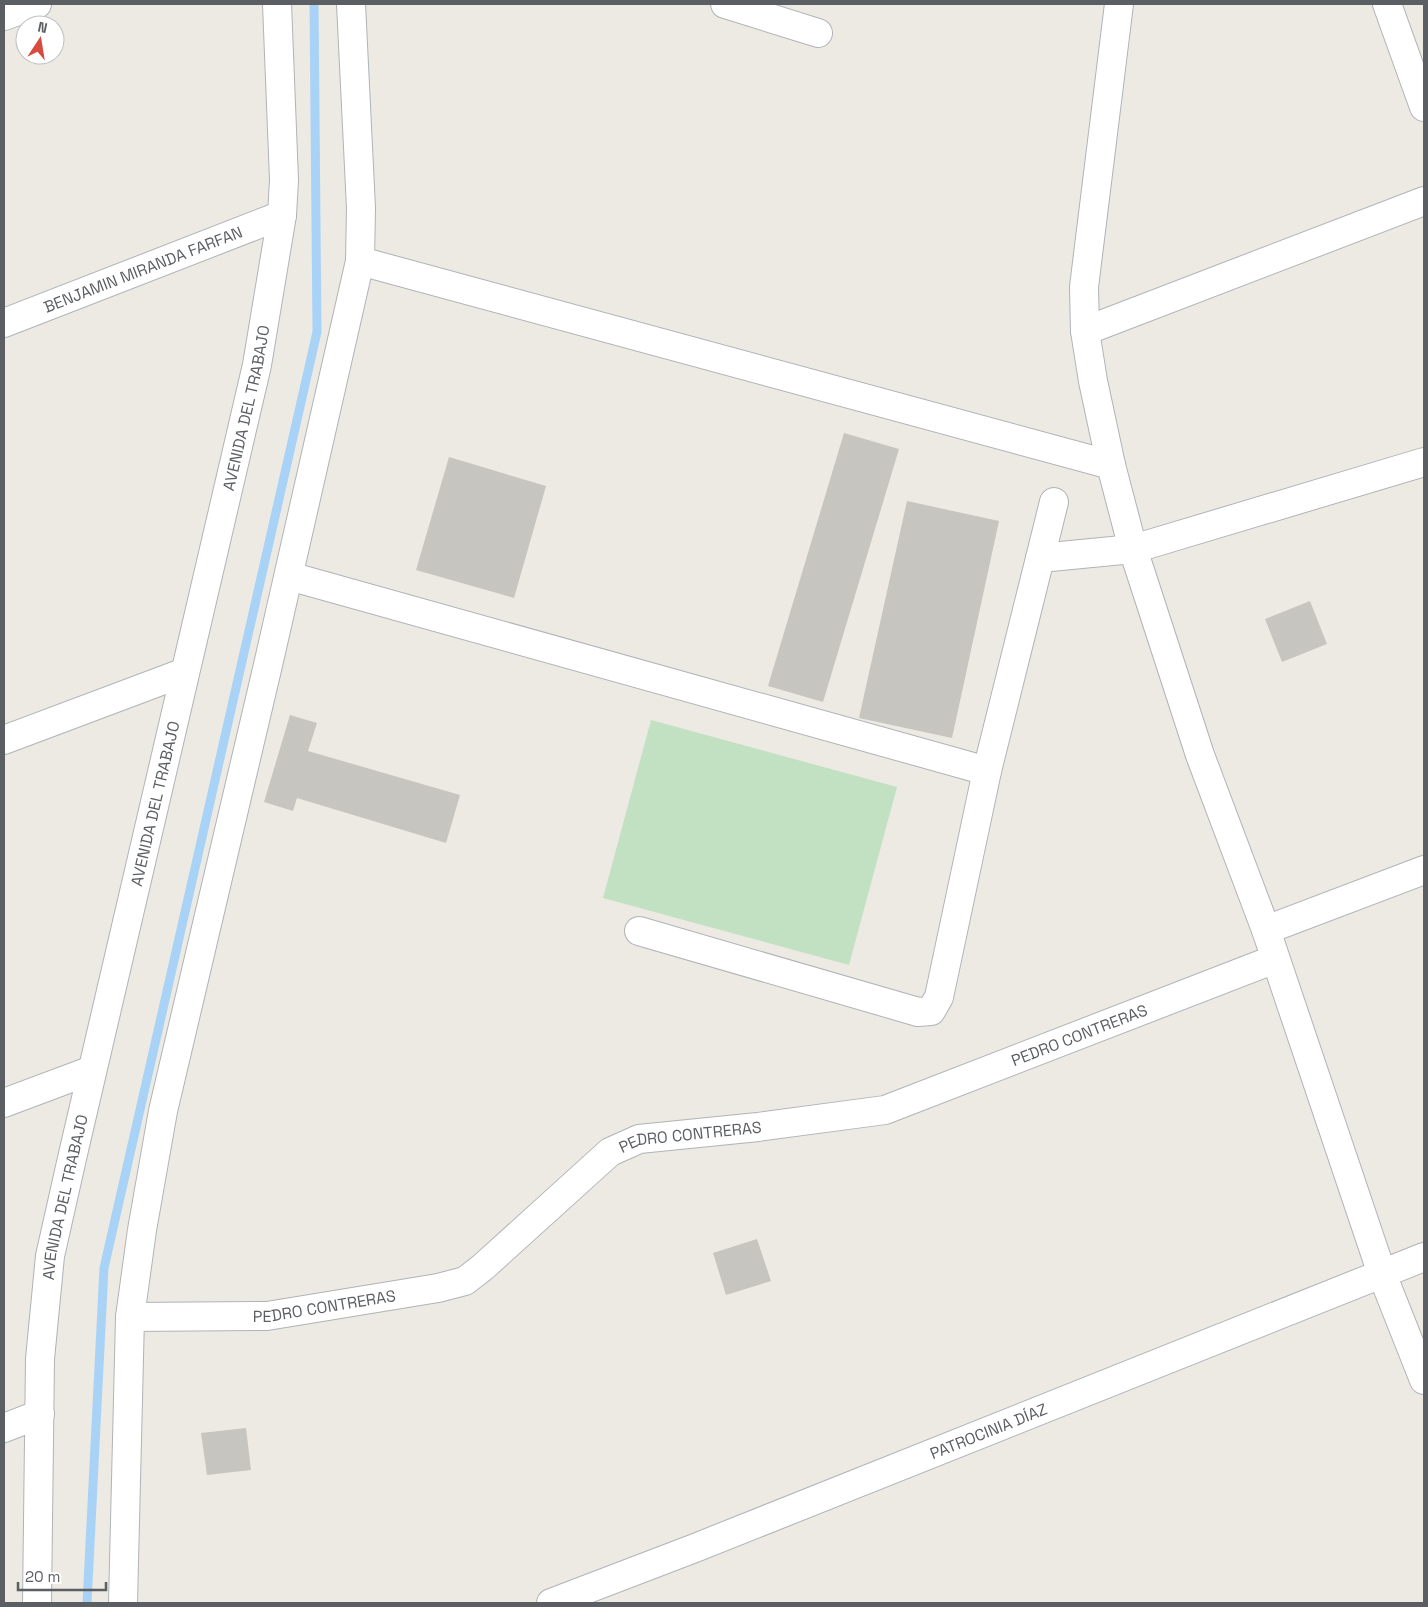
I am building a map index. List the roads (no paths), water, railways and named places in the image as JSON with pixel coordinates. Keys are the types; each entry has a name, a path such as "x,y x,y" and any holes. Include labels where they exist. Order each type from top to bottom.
{"street":[{"path":"4,16 37,4"},
{"name":"AVENIDA DEL TRABAJO","path":"31,1601 40,1414 40,1359 50,1256 257,365 282,215 284,180 276,4"},
{"path":"123,1603 130,1317 162,1111 289,576 360,260 361,208 351,4"},
{"path":"725,4 818,33"},
{"path":"1120,4 1084,287 1085,331 1093,381 1111,465 1133,549 1200,755 1266,930 1382,1274 1424,1380"},
{"path":"1387,4 1424,107"},
{"path":"1085,331 1424,201"},
{"name":"BENJAMIN MIRANDA FARFAN","path":"4,322 282,215"},
{"path":"360,260 1111,465"},
{"path":"1040,558 1133,549 1424,462"},
{"path":"639,931 918,1012 932,1011 939,996 987,771 1054,502"},
{"path":"289,576 987,771"},
{"path":"4,740 185,672"},
{"path":"1266,930 1424,870"},
{"name":"PEDRO CONTRERAS","path":"130,1317 268,1316 438,1288 465,1280 482,1267 610,1152 639,1139 758,1127 885,1110 1275,959"},
{"path":"4,1103 92,1070"},
{"name":"PATROCINIA DÍAZ","path":"551,1603 695,1548 1424,1257"},
{"path":"4,1428 40,1414"}],"waterway":[{"path":"87,1603 104,1268 317,332 314,4"}]}
